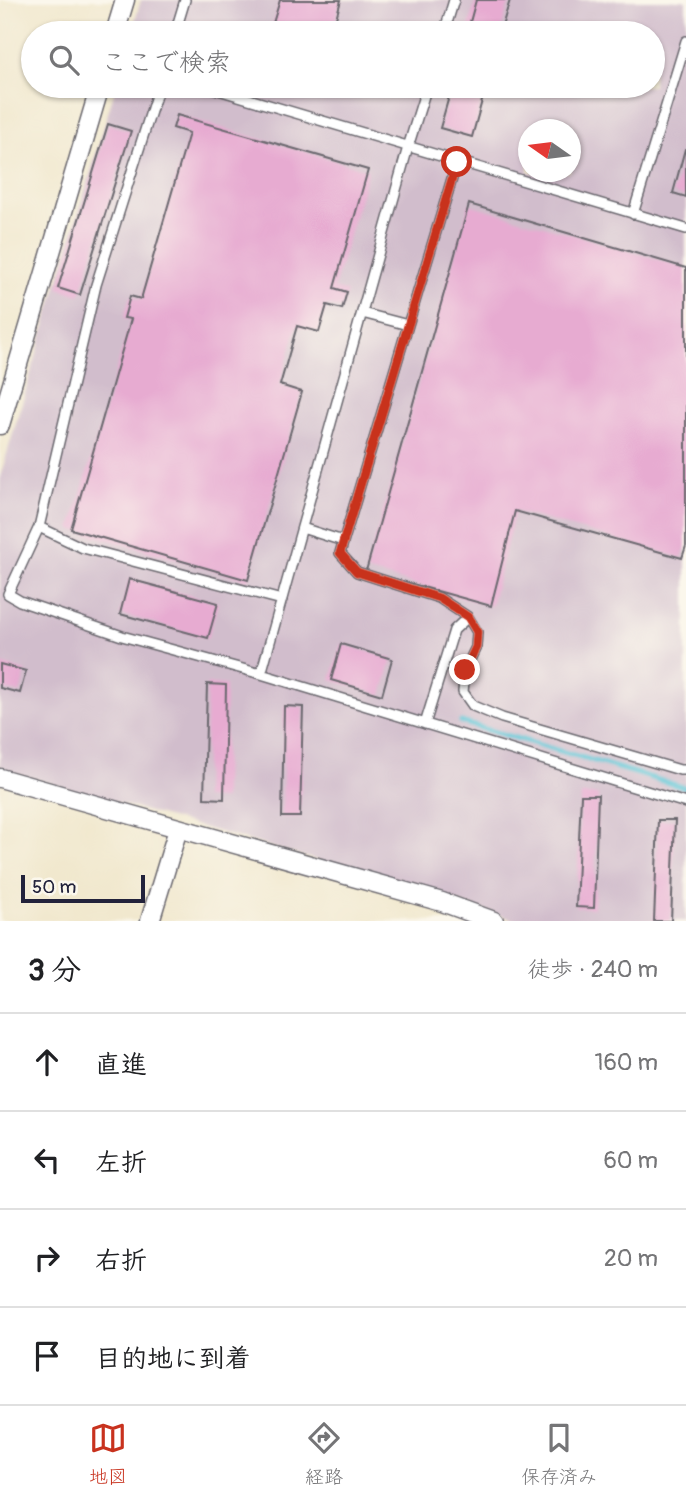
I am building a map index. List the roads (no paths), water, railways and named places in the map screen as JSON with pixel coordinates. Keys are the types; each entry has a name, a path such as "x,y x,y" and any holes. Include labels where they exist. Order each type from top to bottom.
{"street":[{"path":"119,21 125,0"},
{"path":"0,425 96,98"},
{"path":"0,778 442,902 494,921"},
{"path":"150,921 178,829"}],"lane":[{"path":"179,21 185,0"},
{"path":"448,21 454,0"},
{"path":"633,214 686,41"},
{"path":"155,98 96,285 39,527 8,594 20,601 122,636 261,674 686,803"},
{"path":"245,98 686,229"},
{"path":"261,674 423,98"},
{"path":"457,162 340,553 357,572 439,598 468,617 477,632 477,640 465,670 463,692 473,706 502,718 686,770"},
{"path":"362,313 408,325"},
{"path":"39,527 83,548 282,600"},
{"path":"302,528 343,541"},
{"path":"425,724 454,630 468,617"}],"waterway":[{"path":"461,722 686,788"}]}
